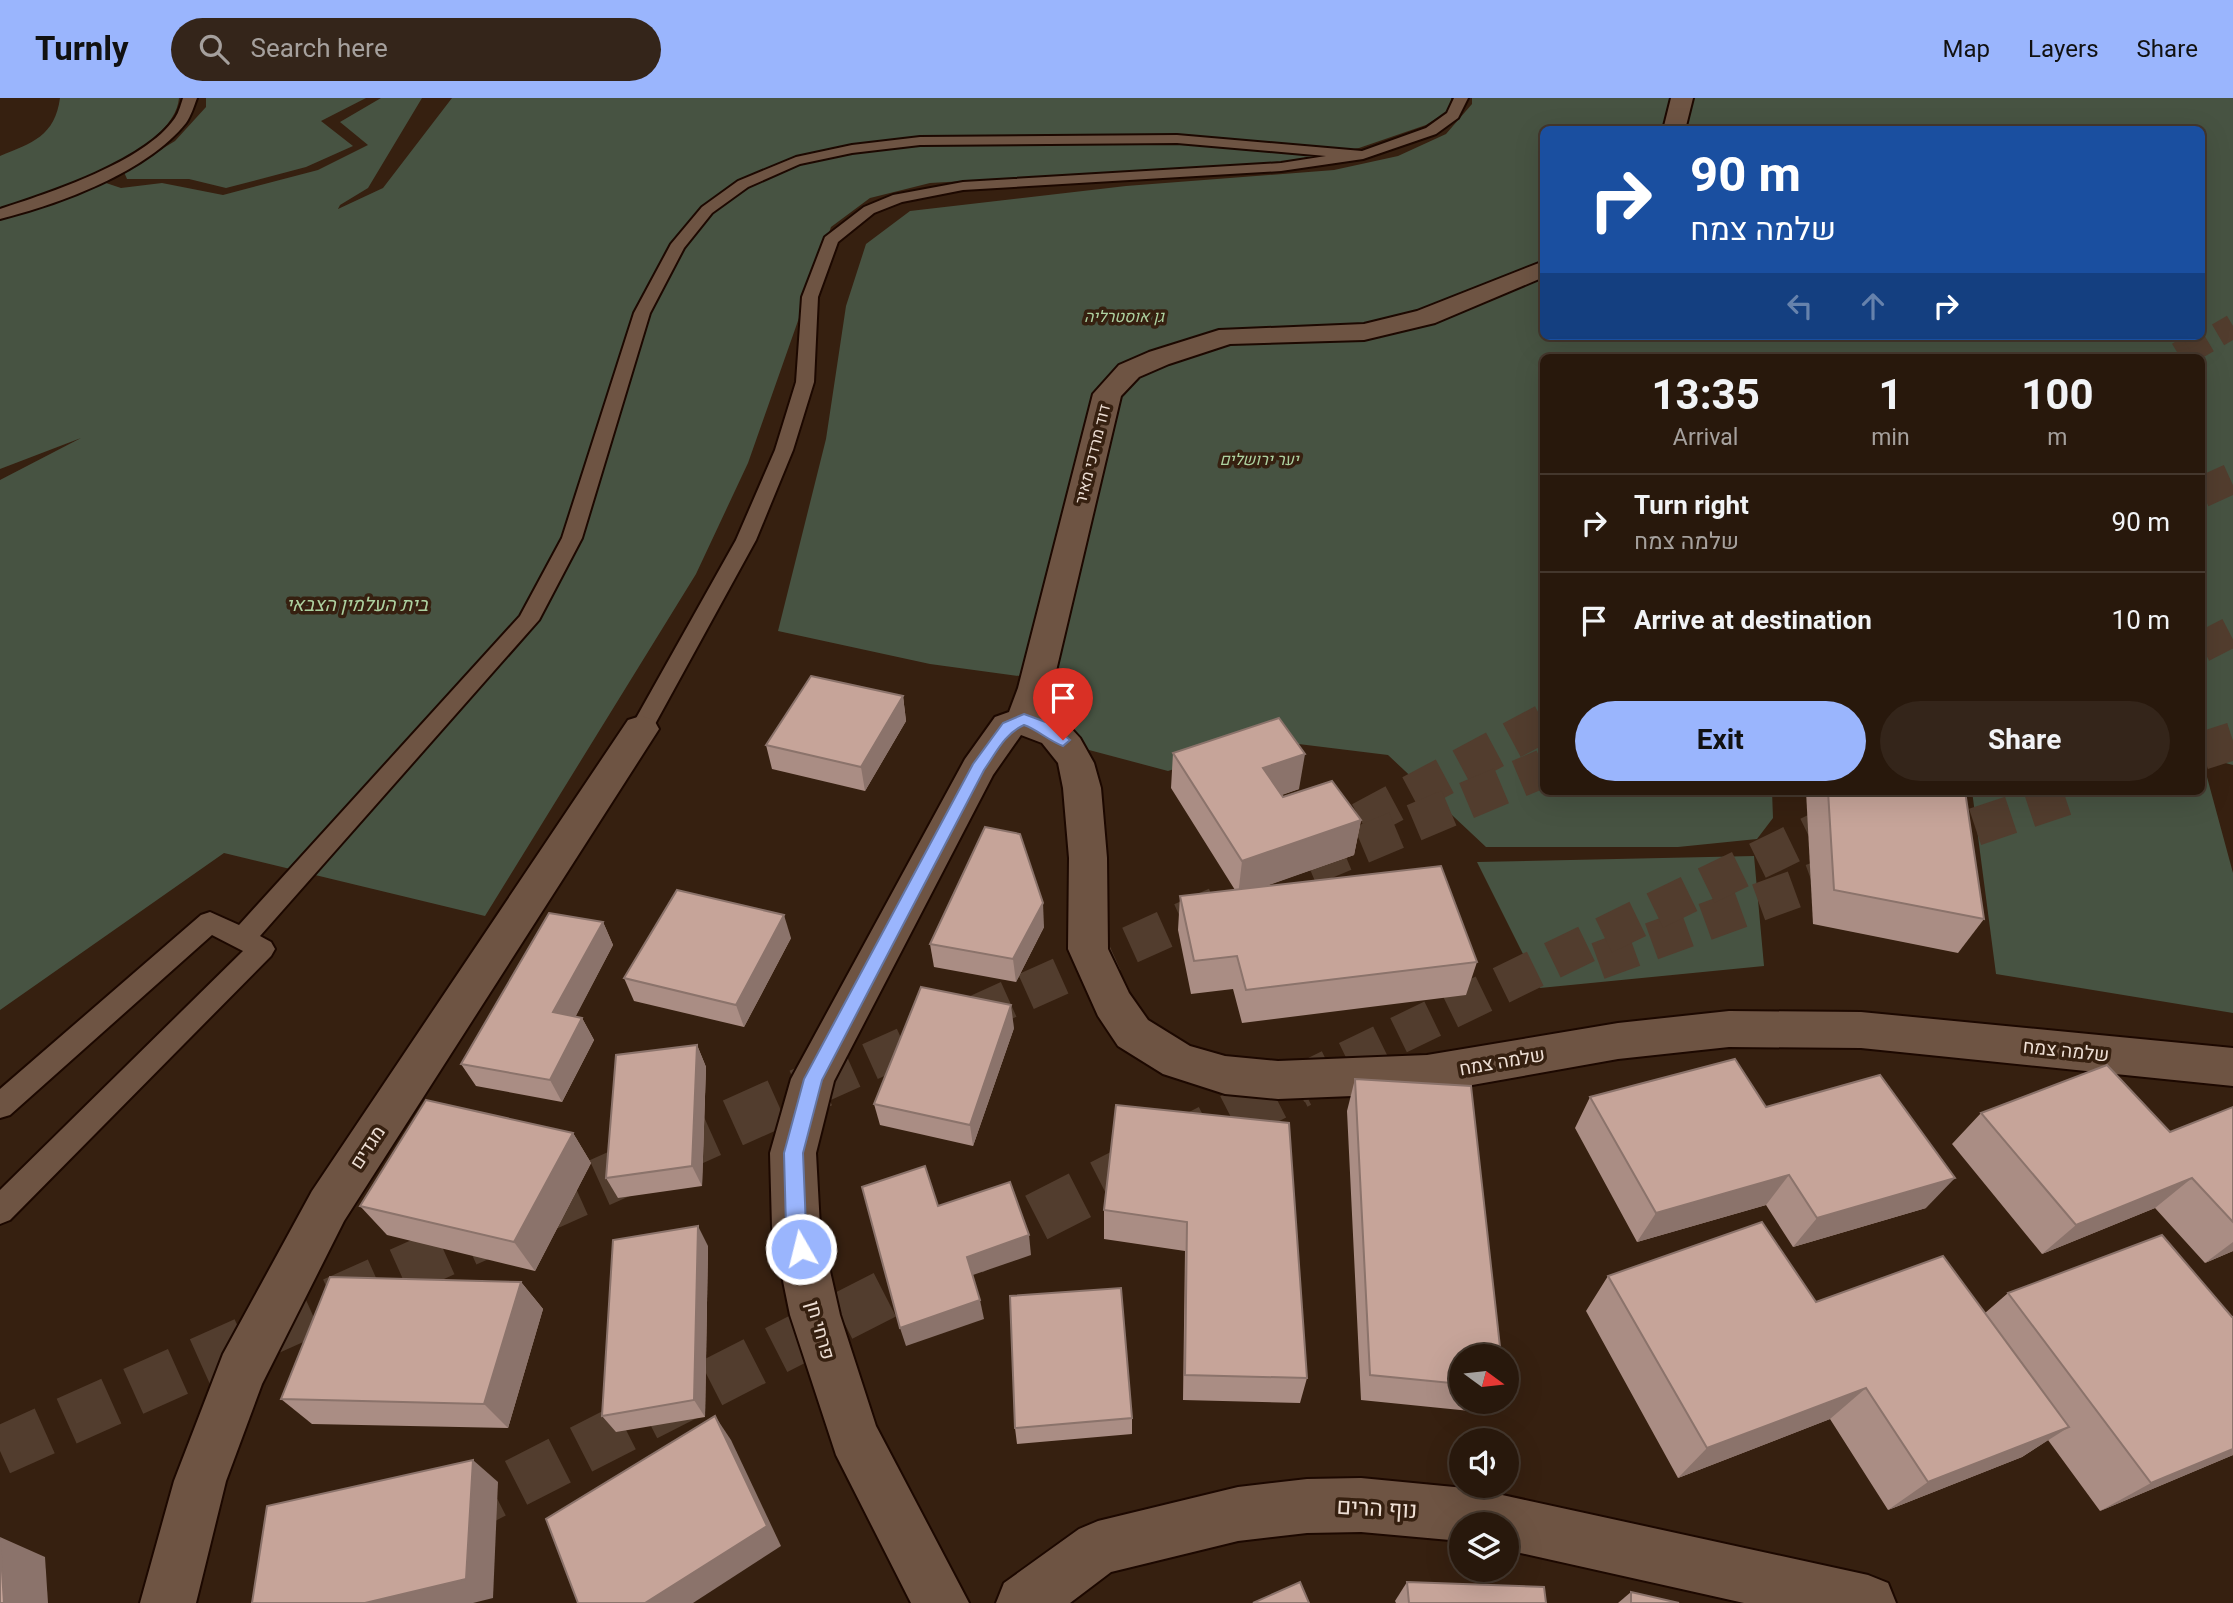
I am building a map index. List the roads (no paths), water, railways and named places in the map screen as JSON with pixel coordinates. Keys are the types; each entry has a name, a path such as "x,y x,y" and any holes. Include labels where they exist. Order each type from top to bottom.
{"street":[{"path":"1675,126 1682,98"},
{"name":"דוד מרדכי מאיר","path":"1024,720 1035,688 1107,394 1129,371 1158,358 1228,336 1364,332 1426,317 1540,270"},
{"name":"שלמה צמח","path":"1024,720 1055,734 1068,747 1076,763 1082,788 1088,858 1088,949 1113,1004 1133,1033 1178,1061 1225,1075 1278,1080 1427,1074 1618,1041 1729,1029 1861,1030 2233,1068"},
{"name":"פרחי חן","path":"941,1603 854,1437 814,1315 796,1227 793,1153 813,1079 978,768 1008,726 1024,720"},
{"name":"מגדים","path":"168,1603 200,1481 241,1372 328,1206 641,729"},
{"name":"נוף הרים","path":"1024,1603 1098,1548 1238,1514 1307,1506 1361,1505 1475,1516 1868,1603"}],"lane":[{"path":"0,214 79,187 145,152 183,117 190,98"},
{"path":"641,729 746,540 784,450 805,382 810,298 831,240 869,210 898,198 963,186 1281,167 1363,155 1432,131 1452,115 1461,98"},
{"path":"243,939 528,620 572,538 642,313 677,247 707,210 743,184 796,161 852,149 920,141 1177,139 1363,155"},
{"path":"0,1106 210,922 262,949 0,1210"}],"tunnel":[{"path":"2187,353 2233,326"},
{"path":"2185,354 2190,351"},
{"path":"2205,491 2233,478"},
{"path":"2205,645 2233,631"},
{"path":"1361,821 1540,725"},
{"path":"2205,750 2233,741"},
{"path":"1309,867 1540,770"},
{"path":"1298,1084 1893,795"},
{"path":"1921,845 2070,795"},
{"path":"1598,961 1861,865"},
{"path":"818,1085 1228,901"},
{"path":"0,1451 822,1083"},
{"path":"451,1516 1298,1084"}],"park label":[{"name":"גן אוסטרליה","path":"1124,316"},
{"name":"יער ירושלים","path":"1259,459"},
{"name":"בית העלמין הצבאי","path":"357,604"}]}
